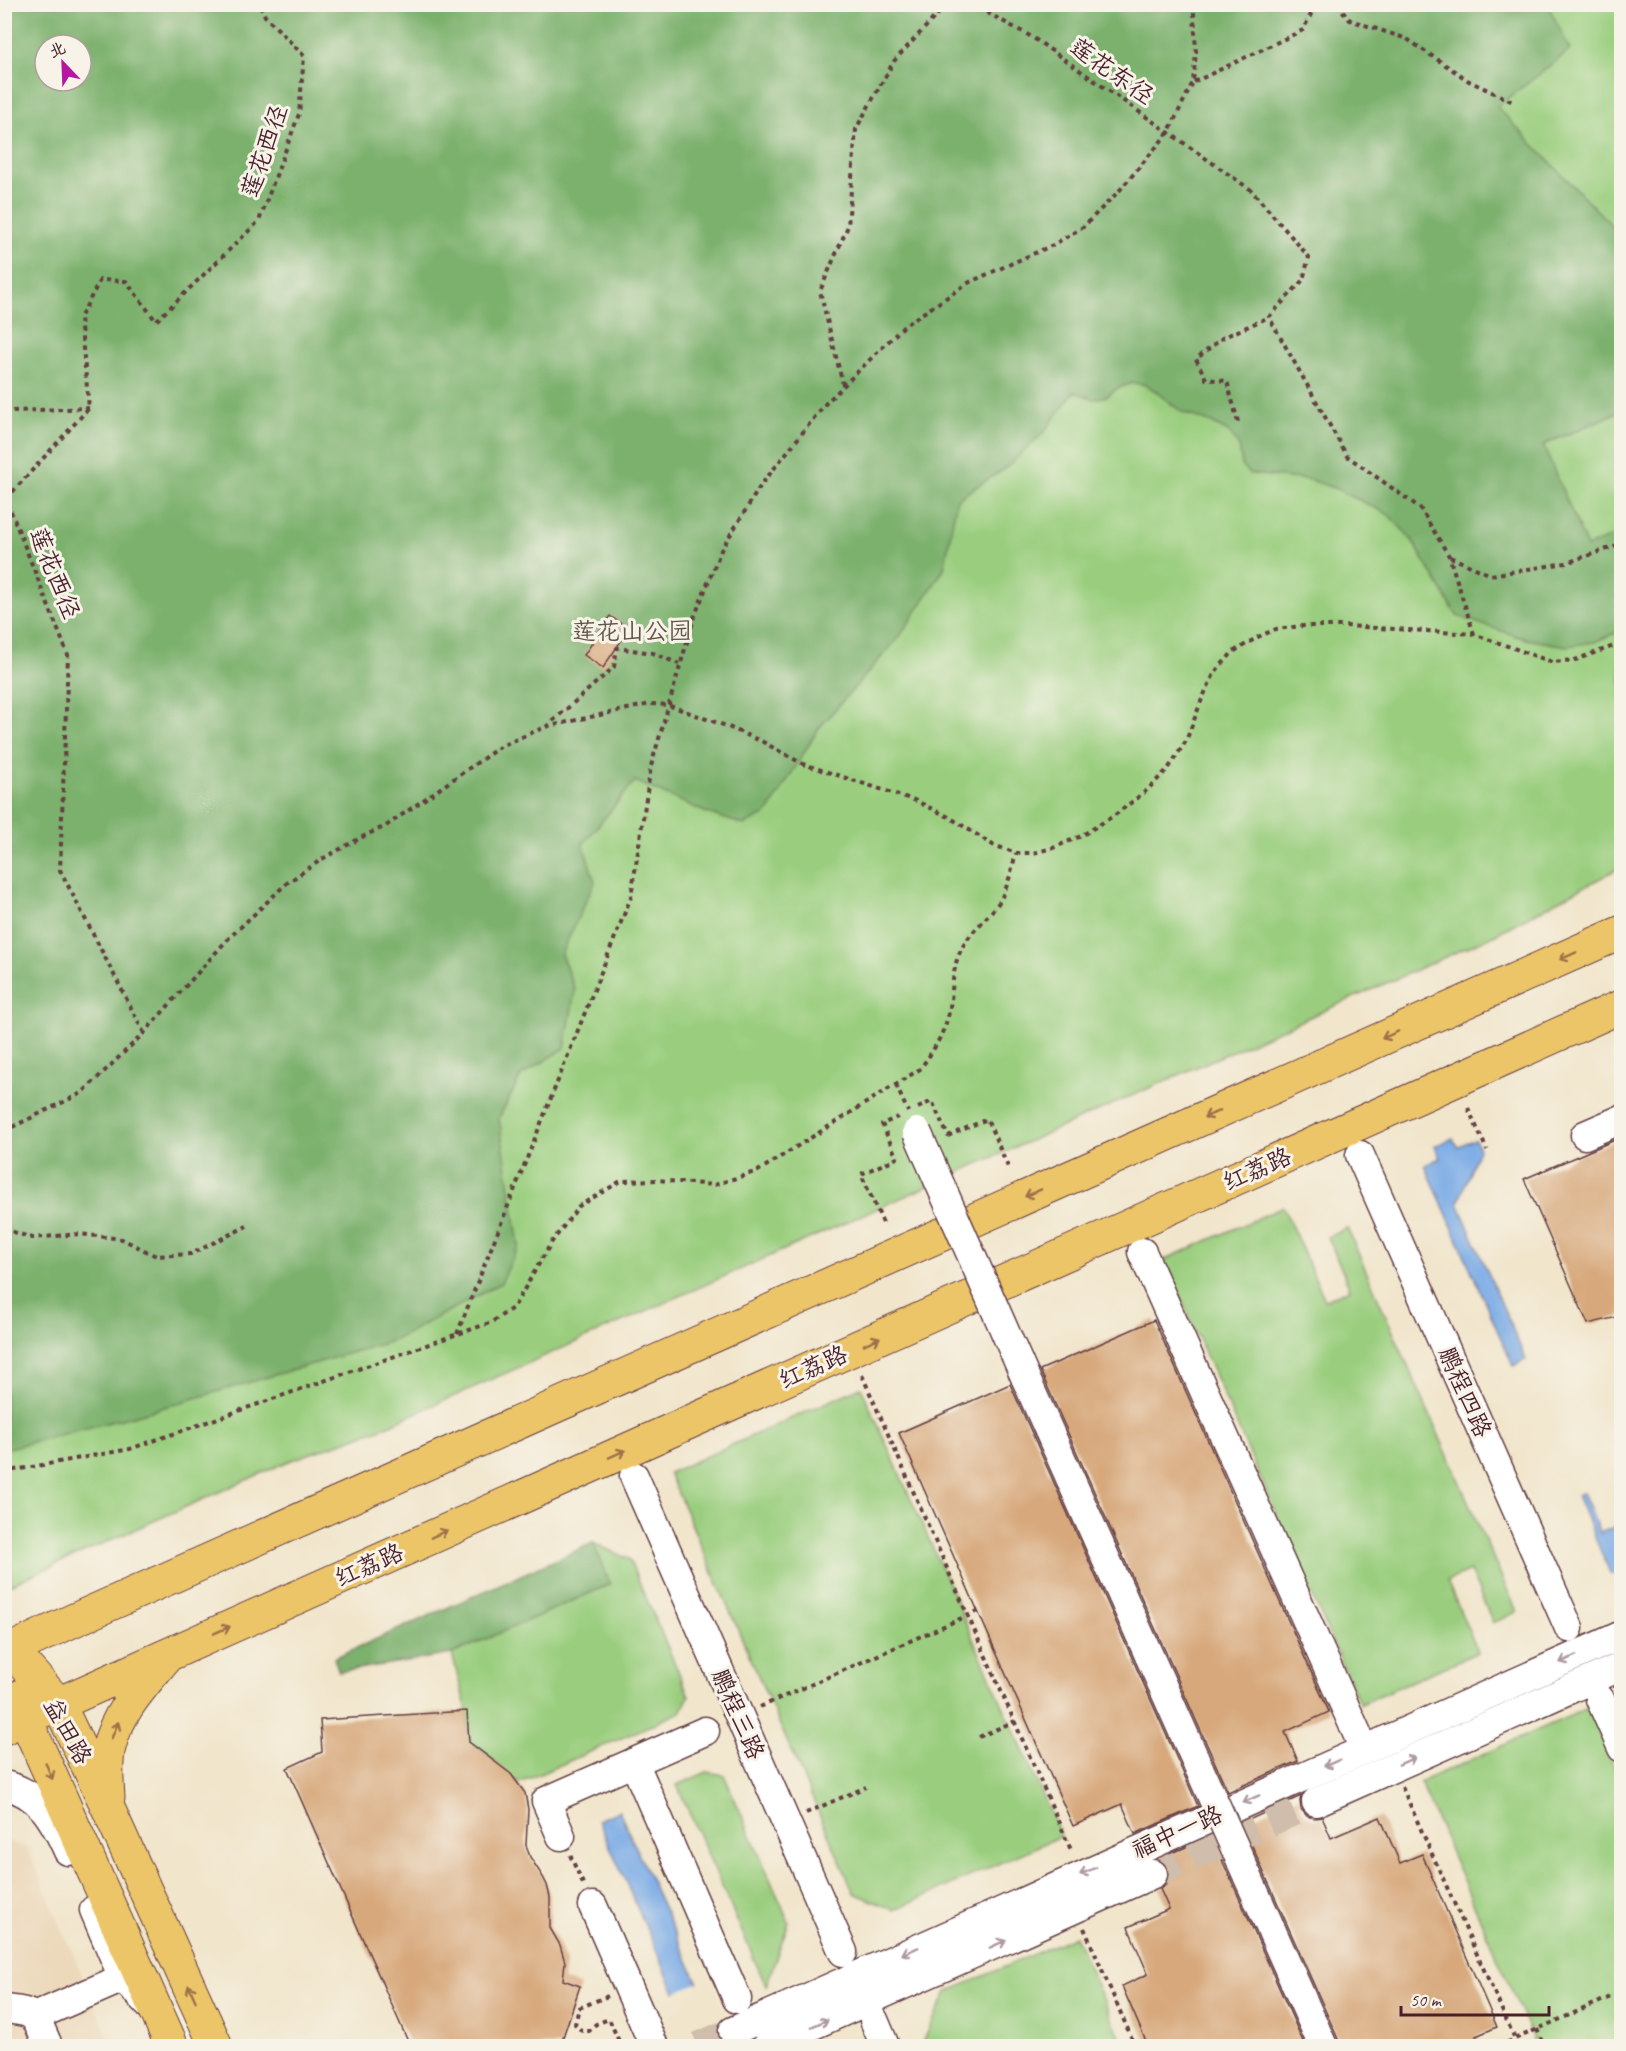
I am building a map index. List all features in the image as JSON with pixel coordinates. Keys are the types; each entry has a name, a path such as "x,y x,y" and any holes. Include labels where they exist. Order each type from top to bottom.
{"main road":[{"path":"8,1652 72,1620 1622,932"},
{"name":"红荔路","path":"15,1723 1622,1006"},
{"name":"益田路","path":"8,1652 58,1703 216,2046"},
{"name":"益田路","path":"8,1652 15,1723 172,2046"},
{"path":"108,1809 107,1757 115,1727 130,1702 169,1654"}],"street":[{"path":"1585,1136 1622,1119"},
{"path":"917,1132 1323,2046"},
{"name":"鹏程四路","path":"1360,1155 1569,1628"},
{"path":"1142,1252 1364,1749"},
{"name":"鹏程三路","path":"634,1476 843,1952"},
{"name":"福中一路","path":"733,2031 1622,1635"},
{"path":"1316,1802 1622,1666"},
{"path":"1600,1699 1622,1748"},
{"path":"561,1836 546,1801 705,1731"},
{"path":"634,1762 737,1999"},
{"path":"4,1785 18,1788 38,1801 53,1819 123,1978 157,2013"},
{"name":"福中一路","path":"766,2046 1153,1874"},
{"path":"593,1906 654,2046"},
{"path":"36,2016 123,1978"},
{"path":"4,2009 27,2011 36,2016 47,2043 45,2046"},
{"path":"874,2020 885,2046"}],"path":[{"name":"莲花西径","path":"144,1034 60,870 68,655 6,499 89,408 80,318 100,280 126,281 156,321 259,221 299,114 304,56 265,16 258,4"},
{"path":"843,386 820,291 848,226 856,129 894,61 947,4"},
{"name":"莲花东径","path":"971,4 1032,37 1251,190 1309,257 1303,280 1269,317"},
{"path":"457,1334 631,897 651,766 693,618 721,550 761,485 826,403 905,325 970,282 1053,245 1083,227 1120,190 1168,133 1193,82 1196,52 1194,13 1191,4"},
{"path":"1193,82 1303,30 1316,4"},
{"path":"1337,4 1350,20 1407,39 1469,81 1513,102"},
{"path":"1238,422 1227,381 1206,379 1196,359 1222,338 1269,317 1347,456 1420,508 1449,556 1474,634"},
{"path":"4,414 13,411 89,408"},
{"path":"1449,556 1491,575 1566,563 1622,544"},
{"path":"4,1131 82,1093 144,1034 226,940 287,883 322,860 386,826 501,746 545,727 629,707 650,704 668,705 763,742 803,764 914,800 949,817 993,845 1016,853 1033,853 1053,848 1081,836 1115,815 1146,791 1168,769 1186,741 1215,672 1233,652 1276,629 1303,626 1346,626 1474,634 1552,662 1575,660 1622,644"},
{"path":"545,727 614,667 617,648 653,653 680,664"},
{"path":"4,1472 130,1449 492,1322 514,1306 551,1244 579,1206 621,1181 657,1180 714,1185 758,1171 920,1069 938,1041 950,1009 959,952 997,904 1007,887 1016,853"},
{"path":"896,1085 917,1132"},
{"path":"1468,1108 1487,1150"},
{"path":"948,1136 987,1119 1008,1167"},
{"path":"883,1224 861,1174 897,1158"},
{"path":"4,1229 32,1239 80,1234 122,1239 156,1256 191,1254 247,1226"},
{"path":"862,1375 1071,1850"},
{"path":"740,1716 978,1611"},
{"path":"979,1737 1015,1721"},
{"path":"1402,1786 1515,2039"},
{"path":"786,1822 866,1787"},
{"path":"561,1836 593,1906"},
{"path":"1083,1928 1135,2046"},
{"path":"1499,2046 1622,1992"},
{"path":"621,2046 609,2019 596,2024 589,2031 579,2030 575,2020 579,2008 633,1998"},
{"path":"1537,2029 1544,2046"}],"shaded area":[{"path":"4,1840 27,1847 112,2046 5,2046"}],"green space":[{"name":"莲花山公园","path":"4,5 1548,5 1570,50 1497,107 1621,235 1621,411 1543,445 1587,547 1621,533 1621,631 1594,642 1567,646 1525,639 1457,616 1412,540 1388,514 1336,489 1311,480 1251,474 1242,466 1239,446 1230,433 1212,423 1182,412 1147,385 1133,383 1118,388 1107,396 1094,399 1074,392 1044,432 1006,468 957,499 944,569 900,636 819,728 767,814 744,825 707,813 635,781 583,844 595,882 561,954 575,990 565,1048 521,1076 499,1118 519,1246 501,1283 395,1340 137,1415 5,1449"},
{"name":"莲花山公园","path":"5,5 1621,5 1621,867 1488,938 382,1428 289,1461 5,1587"},
{"path":"1283,1207 1325,1300 1350,1289 1328,1237 1347,1228 1517,1612 1493,1623 1470,1571 1447,1581 1478,1652 1360,1704 1164,1260"},
{"path":"861,1387 1061,1836 894,1910 854,1893 669,1473"},
{"path":"593,1543 629,1559 689,1696 681,1712 519,1783 489,1756 469,1742 467,1711 452,1654 610,1584"},
{"path":"593,1543 610,1584 452,1654 339,1672 334,1658"},
{"path":"1588,1708 1621,1783 1621,2046 1536,2046 1420,1782"},
{"path":"707,1772 724,1775 789,1922 766,1986 677,1785"},
{"path":"1075,1936 1124,2046 921,2046 947,1992"}],"water":[{"path":"1453,1138 1457,1147 1475,1139 1479,1149 1458,1203 1526,1360 1513,1366 1425,1165 1440,1158 1435,1146"},
{"path":"1583,1492 1600,1533 1621,1524 1621,1577 1610,1573 1577,1495"},
{"path":"619,1811 727,2046 699,2046 598,1820"}],"pier":[{"path":"699,1982 729,2046 695,2046 672,1994"}],"building":[{"path":"610,616 629,629 603,668 584,655"},
{"path":"1622,1137 1622,1316 1588,1324 1524,1179"},
{"path":"1154,1320 1329,1712 1285,1732 1298,1761 1228,1792 1040,1370"},
{"path":"1010,1384 1198,1806 1135,1834 1122,1804 1073,1826 899,1433"},
{"path":"467,1711 469,1742 511,1774 525,1793 528,1809 526,1845 530,1857 547,1885 550,1897 550,1928 560,1945 565,1962 563,1980 580,1986 560,2046 410,2046 287,1768 322,1752 320,1720"},
{"path":"1301,1796 1301,1809 1307,1816 1322,1817 1331,1838 1380,1817 1400,1863 1422,1854 1497,2027 1476,2036 1481,2046 1339,2046 1338,2039 1242,1823"},
{"path":"1211,1836 1305,2046 1148,2046 1122,1986 1148,1974 1128,1927 1169,1909 1160,1889 1167,1883 1168,1868 1159,1859"}],"tunnel":[{"path":"1153,1874 1316,1802"},
{"path":"698,2046 733,2031"}]}
